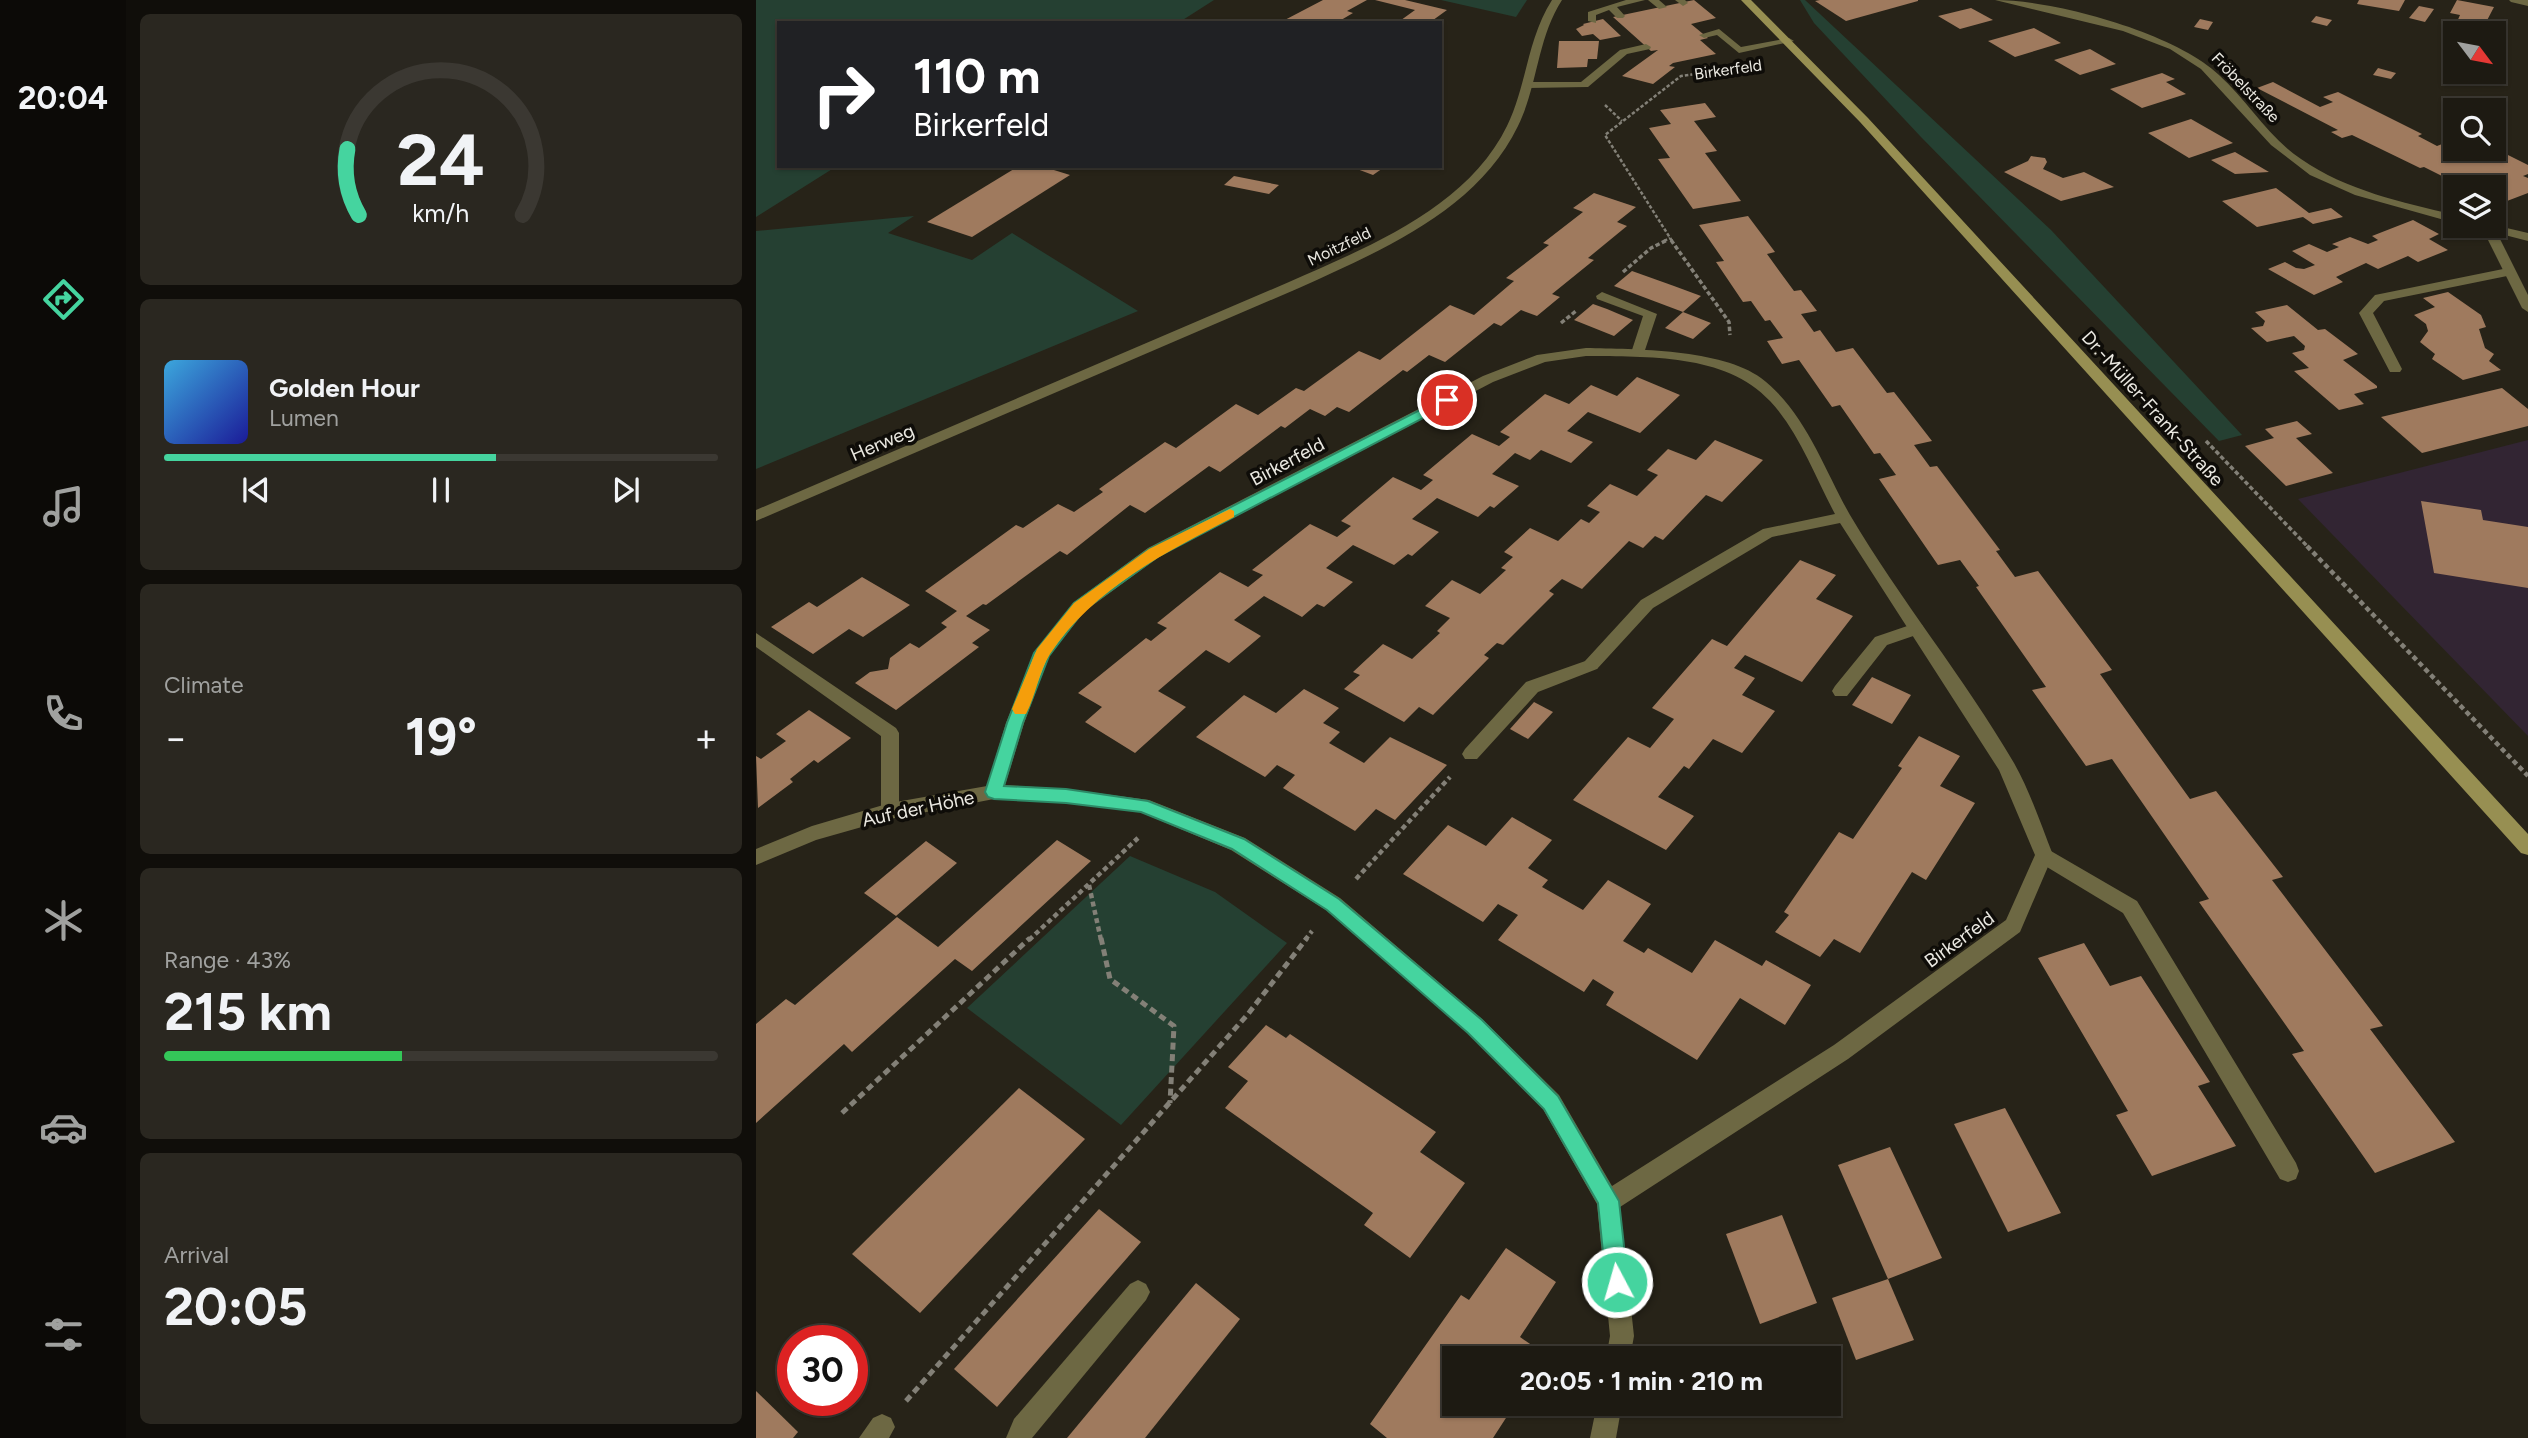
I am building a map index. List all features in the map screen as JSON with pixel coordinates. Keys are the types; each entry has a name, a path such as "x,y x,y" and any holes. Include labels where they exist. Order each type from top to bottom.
{"main road":[{"name":"Dr.-Müller-Frank-Straße","path":"1746,0 1864,120 2528,847"}],"street":[{"name":"Moitzfeld","path":"1022,404 1294,285 1392,237 1428,214 1482,170 1513,127 1528,85 1541,26 1558,0"},
{"path":"1592,18 1610,6 1640,0"},
{"name":"Fröbelstraße","path":"2000,0 2162,41 2195,59 2277,145 2302,166 2346,188 2443,216"},
{"path":"2514,0 2528,3"},
{"path":"1610,6 1620,16"},
{"path":"1705,21 1739,50 1788,41"},
{"path":"1704,35 1719,32"},
{"path":"1528,85 1584,85 1620,48 1646,47"},
{"path":"2506,231 2528,237"},
{"path":"2491,238 2528,308"},
{"path":"2395,369 2366,313 2380,298 2508,272"},
{"path":"1602,296 1650,314 1638,353"},
{"name":"Birkerfeld","path":"994,792 1015,723 1042,653 1079,607 1154,552 1488,379 1542,358 1586,352 1638,353 1727,367 1755,380 1776,399 1797,428 1844,517 2007,767 2044,855 2013,926 1841,1052 1608,1201"},
{"name":"Herweg","path":"756,516 1022,404"},
{"path":"1471,754 1532,687 1591,664 1647,604 1768,533 1844,517"},
{"path":"1841,691 1881,641 1916,629"},
{"path":"756,639 890,733 890,811"},
{"name":"Auf der Höhe","path":"756,856 811,834 890,811 994,792 1066,796 1142,806 1238,844 1333,904 1475,1026 1551,1102 1608,1201 1622,1336 1620,1346"},
{"path":"2044,855 2130,907 2288,1171"},
{"path":"1019,1438 1023,1428 1138,1292"},
{"path":"1603,1438 1608,1416"}],"path":[{"name":"Birkerfeld","path":"1727,367 1731,345 1729,322 1670,238 1605,135 1681,76 1729,69"},
{"path":"877,1432 1248,1014 1333,904 1471,754"},
{"path":"842,1113 1164,814"},
{"path":"1089,884 1110,979 1174,1026 1170,1103"}],"shaded area":[{"path":"2528,440 2528,736 2298,499"}],"green space":[{"path":"756,0 1214,0 1181,21 777,21 777,168 834,168 756,217"},
{"path":"1441,0 1527,0 1516,17"},
{"path":"1800,0 1805,0 2051,230 2242,435 2219,441 1921,137 1814,23"},
{"path":"914,216 888,233 972,260 1012,233 1138,311 756,469 756,231"},
{"path":"1130,856 1215,892 1287,943 1121,1125 967,1008"}],"building":[{"path":"1323,0 1367,0 1347,11 1353,13 1339,21 1283,21"},
{"path":"1375,0 1405,0 1447,10 1432,21 1400,21 1415,10"},
{"path":"1694,0 1716,18 1691,24 1708,38 1700,40 1716,54 1673,63 1669,66 1675,67 1653,84 1622,76 1658,50 1651,51 1613,17"},
{"path":"2359,0 2405,0 2399,11 2357,4"},
{"path":"2457,0 2494,7 2487,21 2457,21 2460,15 2450,13"},
{"path":"1815,1 1918,1 1846,21"},
{"path":"2419,6 2434,9 2425,22 2409,18"},
{"path":"1971,8 1993,20 1960,29 1938,16"},
{"path":"2316,16 2332,20 2327,26 2311,22"},
{"path":"1603,19 1621,36 1600,40 1593,34 1582,36 1576,29 1583,24"},
{"path":"2200,19 2213,22 2208,30 2194,27"},
{"path":"2034,28 2061,43 2015,57 1988,41"},
{"path":"1559,41 1599,41 1597,59 1588,59 1587,67 1557,68"},
{"path":"2090,49 2116,64 2080,75 2054,60"},
{"path":"2378,68 2396,73 2391,79 2373,75"},
{"path":"2162,73 2175,79 2166,82 2186,94 2142,108 2110,89"},
{"path":"2273,82 2320,107 2333,102 2323,97 2338,92 2422,134 2418,136 2437,146 2443,144 2443,161 2506,161 2508,155 2528,165 2528,174 2523,176 2528,178 2528,193 2507,201 2506,175 2443,176 2352,135 2342,138 2331,132 2338,130 2257,88"},
{"path":"1705,103 1716,117 1694,121 1717,151 1705,153 1741,201 1693,209 1658,159 1670,158 1649,128 1671,124 1660,110"},
{"path":"2191,119 2233,143 2189,158 2148,133"},
{"path":"2235,152 2269,172 2235,174 2211,160"},
{"path":"2031,156 2045,158 2047,162 2043,169 2063,178 2084,172 2114,187 2061,201 2004,172 2028,161"},
{"path":"1016,168 1047,168 1070,175 972,237 927,222"},
{"path":"1354,168 1383,168 1373,175"},
{"path":"1234,176 1279,185 1269,194 1224,185"},
{"path":"2276,188 2309,213 2331,208 2343,217 2313,224 2303,217 2257,227 2222,201"},
{"path":"1594,193 1636,207 1617,222 1627,226 1588,258 1594,260 1552,294 1560,297 1537,316 1521,310 1501,326 1494,323 1445,362 1429,355 1407,372 1403,370 1349,412 1337,407 1325,416 1310,409 1285,428 1281,426 1220,472 1209,466 1145,513 1130,505 1067,555 1060,551 986,605 983,604 966,616 990,630 972,643 979,647 896,710 855,683 870,672 888,669 890,658 910,643 919,648 947,627 941,623 957,611 925,591 1016,525 1023,528 1058,504 1074,512 1103,492 1099,489 1165,442 1176,448 1236,404 1258,415 1296,388 1304,391 1359,351 1380,360 1450,305 1474,315 1514,281 1506,278 1549,245 1543,243 1583,212 1573,208"},
{"path":"1748,216 1775,252 1767,254 1780,272 1794,291 1801,290 1817,311 1801,314 1814,332 1820,330 1836,352 1853,348 1887,393 1894,392 1932,441 1914,445 1930,467 1937,466 2000,550 1996,551 2015,577 2038,571 2112,670 2100,674 2190,799 2216,791 2283,877 2272,880 2383,1026 2370,1029 2455,1142 2375,1173 2292,1054 2304,1051 2199,902 2209,899 2112,759 2086,766 2032,690 2046,687 1976,587 1979,586 1960,560 1938,565 1879,479 1896,475 1880,453 1874,454 1840,405 1832,407 1799,360 1782,364 1767,341 1783,338 1770,320 1765,321 1751,301 1743,302 1716,262 1724,261 1699,225"},
{"path":"2413,220 2439,234 2429,239 2448,250 2418,262 2408,256 2378,269 2366,263 2336,277 2343,282 2314,295 2268,269 2285,262 2304,269 2315,265 2292,251 2309,244 2327,252 2339,247 2332,244 2350,237 2368,244 2378,240 2372,236"},
{"path":"1632,271 1701,296 1683,312 1614,286"},
{"path":"2448,292 2481,315 2486,327 2479,329 2485,348 2494,354 2489,361 2501,370 2463,380 2432,359 2435,354 2420,342 2428,331 2426,324 2414,315 2435,307 2423,298"},
{"path":"1593,304 1633,320 1614,336 1574,320"},
{"path":"2287,305 2318,330 2325,329 2358,354 2343,360 2377,386 2354,394 2364,404 2339,410 2294,371 2309,368 2292,353 2304,350 2305,346 2294,336 2267,342 2251,328 2263,326 2265,321 2255,312"},
{"path":"1683,312 1711,323 1693,339 1665,328"},
{"path":"1637,377 1680,395 1640,433 1588,412 1567,431 1593,442 1571,463 1541,450 1530,460 1515,453 1492,474 1519,486 1494,508 1490,506 1478,517 1437,498 1412,519 1439,532 1412,556 1408,554 1394,565 1353,545 1326,568 1353,582 1324,607 1317,604 1302,617 1264,596 1234,620 1261,636 1229,663 1206,650 1158,691 1186,707 1135,753 1085,722 1102,707 1078,693 1146,638 1151,641 1167,628 1157,623 1220,572 1248,587 1263,575 1252,570 1310,524 1337,537 1351,526 1341,521 1393,477 1421,490 1433,480 1423,475 1472,434 1499,446 1510,437 1500,432 1545,394 1569,404 1591,385 1617,396"},
{"path":"2502,388 2528,409 2528,426 2422,453 2381,417"},
{"path":"2297,421 2312,434 2296,438 2333,473 2286,486 2245,446 2274,438 2265,429"},
{"path":"1715,440 1763,460 1722,502 1706,495 1663,540 1655,536 1643,548 1629,541 1582,589 1562,579 1549,591 1554,594 1503,645 1497,643 1484,655 1489,658 1433,715 1419,707 1404,722 1344,689 1360,675 1353,672 1383,644 1412,659 1440,633 1437,631 1450,618 1425,606 1452,580 1480,594 1506,570 1501,568 1513,557 1504,552 1530,528 1558,541 1581,519 1589,523 1600,512 1587,506 1610,484 1637,496 1658,475 1647,470 1668,449 1696,460"},
{"path":"2421,501 2481,510 2483,520 2528,527 2528,588 2434,573"},
{"path":"1800,560 1836,575 1816,599 1853,616 1802,682 1745,655 1734,668 1755,678 1742,695 1775,711 1742,753 1713,739 1689,769 1684,766 1658,797 1694,816 1666,850 1573,800 1628,737 1650,748 1674,719 1652,708 1712,639 1727,646"},
{"path":"862,577 910,605 863,637 849,629 813,654 771,627 809,602 817,607"},
{"path":"1872,677 1911,695 1892,724 1852,705"},
{"path":"1304,689 1339,708 1323,723 1340,732 1329,743 1364,763 1390,737 1447,765 1395,820 1376,809 1355,831 1283,788 1295,775 1277,765 1265,777 1196,737 1244,695 1276,713"},
{"path":"1534,702 1553,712 1528,739 1510,729"},
{"path":"809,710 851,738 818,763 814,760 790,779 793,782 758,808 756,756 761,759 786,741 776,734"},
{"path":"1919,736 1960,756 1940,786 1975,803 1926,880 1912,872 1860,953 1834,939 1820,957 1775,932 1789,915 1784,912 1839,832 1853,839 1902,768 1898,766"},
{"path":"1512,817 1552,840 1528,868 1548,880 1542,887 1583,910 1608,880 1651,904 1623,941 1644,953 1648,948 1692,973 1715,940 1762,966 1766,960 1811,985 1785,1025 1740,998 1697,1060 1606,1005 1614,992 1593,979 1584,992 1498,940 1518,915 1498,904 1483,922 1403,874 1448,825 1486,846"},
{"path":"1057,840 1091,861 972,971 955,959 852,1052 844,1044 756,1123 756,1024 786,999 795,1005 897,917 938,947"},
{"path":"926,841 957,863 896,916 864,893"},
{"path":"2084,943 2110,986 2141,976 2210,1082 2198,1086 2236,1146 2152,1176 2116,1115 2128,1111 2038,958"},
{"path":"1266,1025 1286,1038 1290,1034 1436,1132 1420,1152 1465,1183 1410,1258 1364,1225 1373,1213 1225,1108 1248,1081 1228,1067"},
{"path":"1019,1088 1085,1139 920,1313 852,1254"},
{"path":"2005,1108 2061,1213 2008,1232 1954,1124"},
{"path":"1890,1147 1942,1258 1888,1279 1838,1165"},
{"path":"1099,1209 1141,1242 997,1407 954,1369"},
{"path":"1782,1215 1817,1303 1760,1324 1726,1234"},
{"path":"1506,1248 1556,1282 1520,1337 1533,1346 1442,1346 1442,1416 1507,1416 1493,1438 1387,1438 1370,1424 1461,1295 1469,1300"},
{"path":"1888,1279 1914,1340 1856,1360 1832,1298"},
{"path":"1196,1283 1240,1319 1145,1438 1067,1438"},
{"path":"756,1391 777,1412 777,1416 782,1416 798,1432 793,1438 756,1438"}],"slow traffic":[{"path":"1020,709 1042,653 1079,607 1154,552 1230,514"}],"route":[{"path":"1447,400 1154,552 1079,607 1042,653 1015,723 994,792 1066,796 1142,806 1238,844 1333,904 1475,1026 1551,1102 1608,1201 1617,1282"}]}
